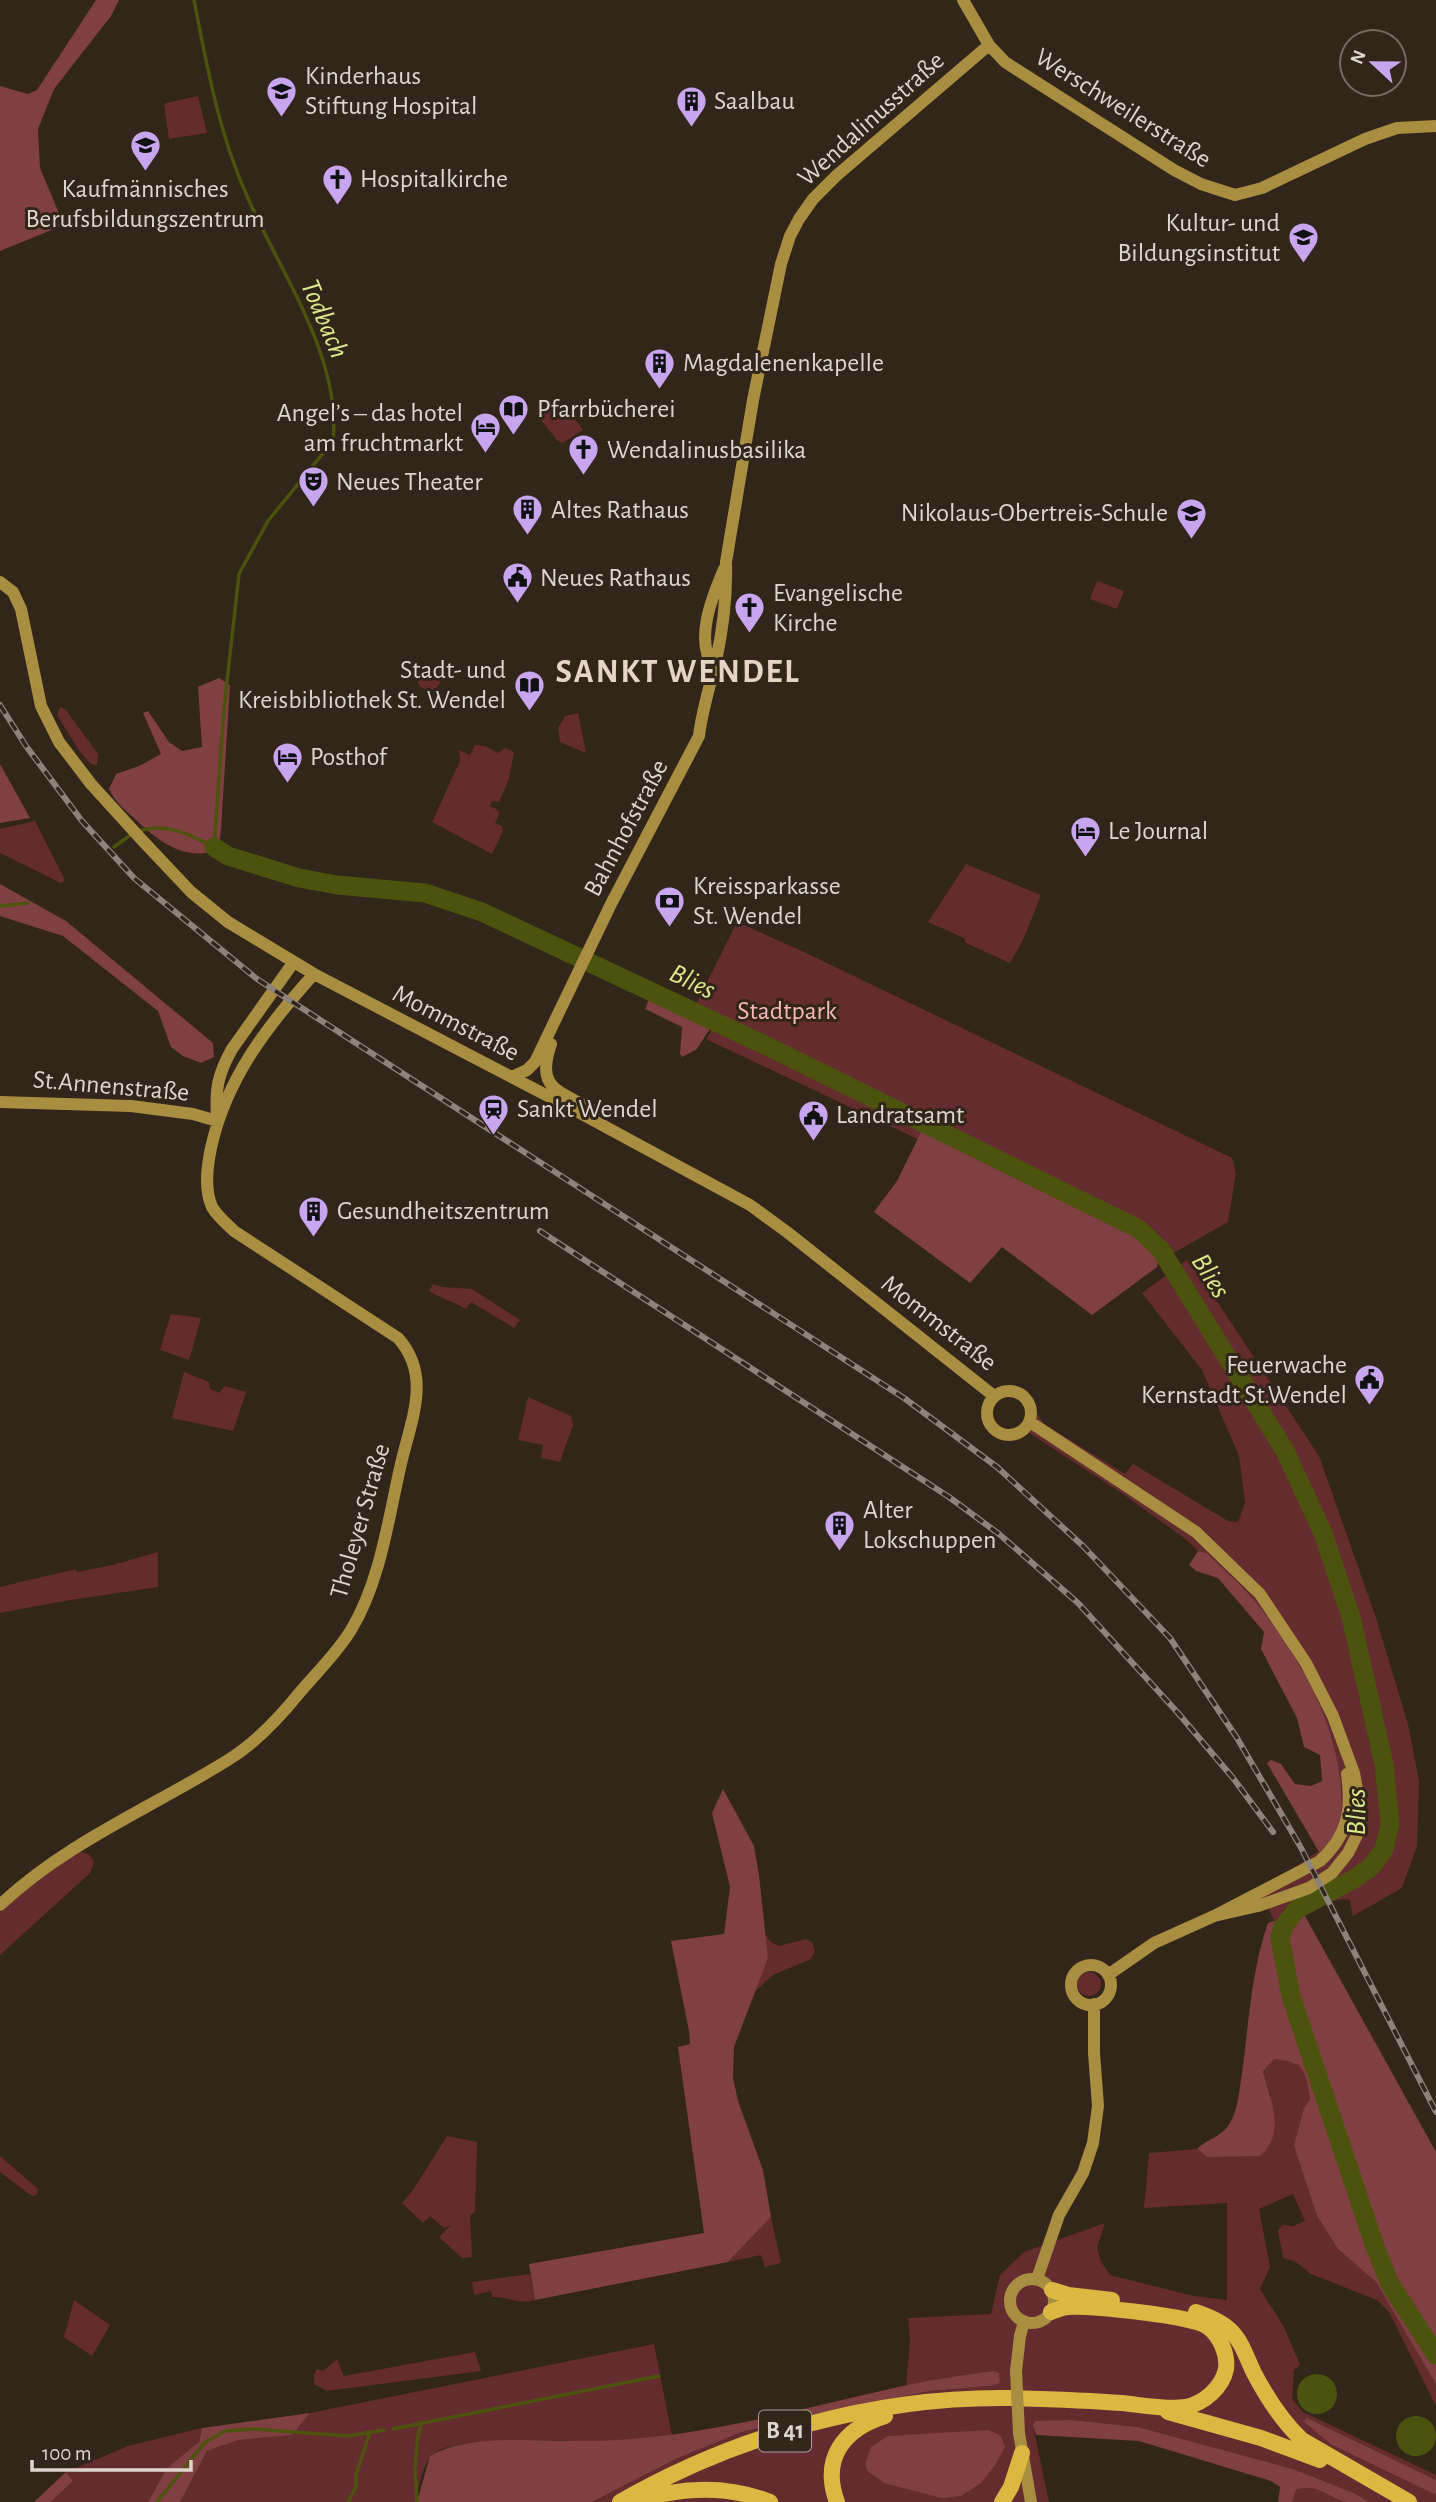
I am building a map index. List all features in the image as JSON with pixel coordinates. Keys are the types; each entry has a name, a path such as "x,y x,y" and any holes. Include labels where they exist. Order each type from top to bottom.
{"highway":[{"path":"1052,2290 1068,2295 1194,2311 1217,2320 1238,2339 1265,2393 1289,2428 1320,2451 1382,2487"},
{"path":"1051,2312 1065,2307 1171,2316 1189,2320 1214,2333 1225,2353 1226,2366 1216,2389 1207,2398 1185,2407 1072,2399"},
{"name":"B 41","path":"620,2502 683,2470 767,2436 812,2424 887,2408 962,2400 1072,2399 1170,2413 1219,2425 1332,2464 1409,2502"},
{"path":"837,2502 831,2479 835,2454 844,2439 856,2429 875,2419 962,2400"},
{"path":"1002,2502 1011,2487 1022,2453"},
{"path":"633,2502 675,2492 718,2488 770,2502"}],"main road":[{"name":"Werschweilerstraße","path":"962,0 989,45 1005,62 1174,170 1220,192 1235,195 1262,188 1365,139 1396,128 1436,126"},
{"name":"Wendalinusstraße","path":"714,668 705,652 704,642 710,607 726,562 762,354 781,264 790,236 813,199 836,176 989,45"},
{"name":"Mommstraße","path":"0,582 13,592 21,609 41,706 50,727 91,784 191,892 228,922 293,963 512,1077 760,1212 994,1396"},
{"name":"Bahnhofstraße","path":"512,1077 527,1070 535,1062 584,959 696,744 714,668"},
{"name":"Tholeyer Straße","path":"217,1121 215,1093 224,1064 293,963"},
{"name":"Tholeyer Straße","path":"0,1905 41,1870 85,1840 222,1764 258,1737 337,1650 352,1629 365,1600 378,1559 414,1412 418,1376 410,1351 398,1338 234,1231 214,1209 207,1184 208,1161 217,1121 236,1076 314,974"},
{"name":"Bahnhofstraße","path":"563,1004 546,1060 545,1076 558,1090 599,1114 635,1143"},
{"name":"St.Annenstraße","path":"0,1102 131,1106 193,1114 217,1121"},
{"name":"Mommstraße","path":"1008,1391 1022,1395 1030,1405 1030,1422 1021,1432 1004,1436 995,1432 987,1418 988,1407 994,1396 1008,1391"},
{"path":"1030,1422 1196,1532 1260,1594 1306,1663 1333,1716 1354,1773 1360,1806 1358,1833 1348,1853 1332,1873 1320,1882 1258,1906 1214,1916"},
{"path":"1108,1975 1154,1943 1214,1916 1320,1861 1334,1848 1346,1825 1349,1807 1348,1776 1333,1716"},
{"path":"1098,1966 1108,1975 1109,1993 1105,1998 1094,2004 1083,2003 1074,1995 1072,1978 1080,1968 1098,1966"},
{"path":"1037,2279 1059,2215 1083,2173 1093,2143 1098,2106 1094,2004"},
{"path":"1037,2279 1052,2290 1054,2304 1051,2312 1040,2322 1024,2322 1013,2312 1010,2295 1023,2280 1037,2279"},
{"path":"1024,2322 1016,2371 1019,2433 1031,2502"}],"green space":[{"path":"198,96 207,133 169,139 164,105"},
{"path":"558,396 583,430 563,443 557,440 535,413"},
{"path":"1097,581 1124,591 1117,609 1090,599"},
{"path":"429,666 440,673 441,678 434,689 429,690 418,683 417,678 424,667"},
{"path":"60,707 66,710 98,754 97,765 91,764 80,752 57,715"},
{"path":"578,713 586,753 560,742 558,728 565,716"},
{"path":"475,745 485,746 498,753 505,748 514,752 509,779 499,802 492,801 490,806 498,810 495,823 502,826 503,831 492,854 432,822 460,761 459,750 470,755"},
{"path":"35,821 65,880 61,883 0,853 0,829"},
{"path":"966,864 1041,895 1024,938 1010,963 928,922"},
{"name":"Stadtpark","path":"737,922 1232,1158 1236,1173 1228,1222 1156,1263 1087,1219 706,1039 721,1016 696,1004"},
{"path":"1187,1260 1319,1456 1375,1615 1408,1724 1419,1781 1417,1846 1402,1888 1353,1916 1350,1900 1344,1899 1279,1923 1274,1921 1259,1886 1280,1877 1334,1841 1341,1823 1299,1664 1253,1599 1207,1553 1198,1551 1187,1540 1123,1494 1028,1432 1037,1414 1044,1424 1125,1474 1133,1464 1228,1521 1238,1522 1245,1503 1239,1456 1202,1370 1142,1293"},
{"path":"433,1284 472,1289 520,1320 514,1328 471,1302 466,1309 429,1291"},
{"path":"171,1314 201,1318 189,1360 160,1350"},
{"path":"184,1372 209,1382 210,1389 219,1393 225,1386 246,1392 233,1431 172,1418"},
{"path":"528,1397 571,1416 573,1425 560,1462 541,1458 543,1445 518,1440"},
{"path":"158,1552 158,1587 0,1613 0,1587 76,1569 77,1572 113,1565"},
{"path":"76,1851 89,1854 94,1862 90,1873 0,1955 0,1912 42,1875"},
{"path":"765,1934 771,1942 779,1946 806,1939 812,1942 815,1951 811,1959 773,1975 752,1994 768,1958"},
{"path":"1089,1972 1098,1975 1101,1984 1098,1993 1089,1996 1080,1993 1077,1984 1080,1975"},
{"path":"1273,2059 1293,2061 1305,2071 1310,2099 1294,2146 1317,2216 1338,2249 1376,2282 1436,2384 1436,2406 1389,2312 1377,2300 1311,2274 1296,2262 1283,2258 1278,2231 1282,2225 1293,2226 1305,2221 1293,2194 1259,2209 1270,2267 1260,2289 1284,2327 1300,2365 1294,2370 1292,2399 1303,2412 1436,2475 1436,2480 1308,2419 1332,2445 1436,2495 1436,2502 1369,2502 1354,2493 1293,2469 1138,2427 1072,2420 1033,2426 1049,2502 592,2502 678,2458 742,2432 930,2391 989,2386 992,2371 906,2385 910,2342 908,2318 991,2314 1000,2275 1024,2252 1105,2223 1097,2247 1101,2262 1110,2275 1194,2296 1227,2300 1227,2203 1144,2208 1149,2153 1197,2149 1207,2157 1271,2096 1263,2073","holes":["919,2435 884,2483 867,2471 865,2464 888,2436"]},
{"path":"447,2136 477,2142 475,2212 470,2215 472,2257 462,2258 439,2237 451,2225 444,2228 430,2216 423,2223 402,2203"},
{"path":"0,2156 38,2189 37,2194 29,2194 0,2172"},
{"path":"771,2217 781,2263 765,2267 761,2255 728,2262"},
{"path":"530,2274 535,2300 523,2302 492,2297 491,2291 474,2295 472,2282"},
{"path":"74,2300 110,2325 92,2356 64,2337"},
{"path":"654,2344 672,2436 613,2442 489,2441 444,2449 431,2456 426,2465 417,2502 180,2502 207,2451 239,2440 292,2435 310,2413"},
{"path":"475,2352 481,2371 327,2391 314,2384 317,2369 323,2371 337,2359 344,2376"},
{"path":"202,2428 199,2442 167,2468 148,2502 51,2502 73,2481 66,2472 128,2446"},
{"path":"1305,2487 1331,2494 1347,2502 1292,2502 1296,2490"}],"shaded area":[{"path":"96,0 119,0 111,16 54,89 38,129 40,168 64,225 0,251 0,86 28,94 37,90"},
{"path":"219,678 230,685 219,849 195,853 173,848 163,842 120,805 109,789 116,774 161,754 143,713 148,711 169,742 182,751 202,747 198,687"},
{"path":"0,764 30,818 0,823"},
{"path":"0,884 66,921 213,1043 214,1057 201,1063 183,1056 171,1047 158,1011 63,936 0,916"},
{"path":"652,992 714,1022 697,1049 682,1057 682,1027 645,1009"},
{"path":"925,1124 1139,1229 1161,1250 1157,1267 1092,1315 1002,1247 970,1283 874,1212 897,1181"},
{"path":"1198,1551 1207,1553 1248,1593 1269,1619 1299,1664 1323,1714 1338,1765 1342,1809 1335,1838 1319,1852 1267,1763 1271,1760 1281,1764 1295,1784 1311,1786 1322,1781 1320,1755 1304,1747 1297,1718 1261,1649 1264,1632 1218,1578 1196,1571 1189,1565"},
{"path":"723,1789 754,1846 759,1875 768,1958 734,2047 733,2078 738,2101 763,2170 771,2217 728,2262 535,2300 529,2264 704,2233 678,2047 690,2044 689,2031 671,1941 724,1934 730,1887 712,1813"},
{"path":"1305,1916 1436,2152 1436,2384 1376,2282 1338,2249 1317,2216 1294,2146 1304,2108 1310,2099 1305,2074 1298,2065 1274,2059 1263,2072 1272,2105 1274,2127 1273,2138 1260,2156 1207,2157 1197,2149 1227,2127 1233,2117 1240,2088 1255,1976 1268,1923"},
{"path":"992,2371 999,2373 1000,2383 930,2391 742,2432 678,2458 592,2502 417,2502 430,2456 462,2444 499,2440 572,2441 656,2437 739,2423 914,2384"},
{"path":"1317,2374 1331,2380 1337,2394 1331,2408 1317,2414 1303,2408 1297,2394 1303,2380"},
{"path":"310,2413 292,2435 239,2440 207,2451 180,2502 148,2502 167,2468 199,2442 202,2428"},
{"path":"1416,2416 1430,2422 1436,2436 1430,2450 1416,2456 1402,2450 1396,2436 1402,2422"},
{"path":"1307,2418 1436,2480 1436,2495 1332,2445 1303,2421"},
{"path":"1072,2420 1138,2427 1293,2469 1354,2493 1369,2502 1346,2502 1321,2491 1303,2488 1296,2490 1292,2502 1278,2502 1280,2487 1271,2481 1139,2441 1036,2435 1033,2426 1035,2421"},
{"path":"988,2430 1000,2435 1005,2446 996,2464 981,2483 961,2496 941,2498 884,2483 867,2471 865,2464 871,2447 888,2436"},
{"path":"66,2472 73,2481 51,2502 34,2502"}],"waterway":[{"name":"Todbach","path":"139,831 169,829 214,847 224,708 239,574 268,521 333,441 333,409 328,378 318,346 237,173 215,100 194,0"},
{"name":"Blies","path":"114,847 132,834"},
{"name":"Blies","path":"214,847 228,856 299,878 337,885 425,893 482,912 773,1049 1139,1229 1161,1250 1285,1451 1323,1533 1351,1617 1384,1764 1390,1824 1384,1849 1372,1866 1354,1879 1297,1909 1283,1927 1280,1938 1291,1996 1374,2244 1390,2284 1436,2355"},
{"name":"Blies","path":"0,906 28,903"},
{"path":"393,2429 659,2376"},
{"path":"417,2442 421,2423"},
{"path":"157,2502 204,2443 225,2431 255,2429 348,2436 384,2430"},
{"path":"348,2502 356,2487 356,2475 370,2432"},
{"path":"417,2445 417,2502"}],"railway":[{"path":"0,705 26,746 82,821 134,878 257,979 904,1398 997,1467 1083,1546 1170,1638 1237,1738 1300,1846 1436,2112"},
{"path":"540,1231 949,1497 999,1534 1078,1603 1178,1713 1233,1778 1273,1832"}],"place":[{"name":"Kinderhaus Stiftung Hospital","path":"282,118"},
{"name":"Saalbau","path":"691,128"},
{"name":"Kaufmännisches Berufsbildungszentrum","path":"145,173"},
{"name":"Hospitalkirche","path":"337,206"},
{"name":"Kultur- und Bildungsinstitut","path":"1303,265"},
{"name":"Magdalenenkapelle","path":"660,390"},
{"name":"Pfarrbücherei","path":"514,436"},
{"name":"Angel’s – das hotel am fruchtmarkt","path":"486,455"},
{"name":"Wendalinusbasilika","path":"584,477"},
{"name":"Neues Theater","path":"313,509"},
{"name":"Altes Rathaus","path":"528,537"},
{"name":"Nikolaus-Obertreis-Schule","path":"1191,540"},
{"name":"Neues Rathaus","path":"517,605"},
{"name":"Evangelische Kirche","path":"750,635"},
{"name":"Stadt- und Kreisbibliothek St. Wendel","path":"529,712"},
{"name":"Posthof","path":"287,784"},
{"name":"Le Journal","path":"1085,858"},
{"name":"Kreissparkasse St. Wendel","path":"670,928"},
{"name":"Sankt Wendel","path":"494,1136"},
{"name":"Landratsamt","path":"813,1142"},
{"name":"Gesundheitszentrum","path":"314,1238"},
{"name":"Feuerwache Kernstadt St.Wendel","path":"1370,1407"},
{"name":"Alter Lokschuppen","path":"840,1552"}],"district":[{"name":"SANKT WENDEL","path":"678,672"}]}
